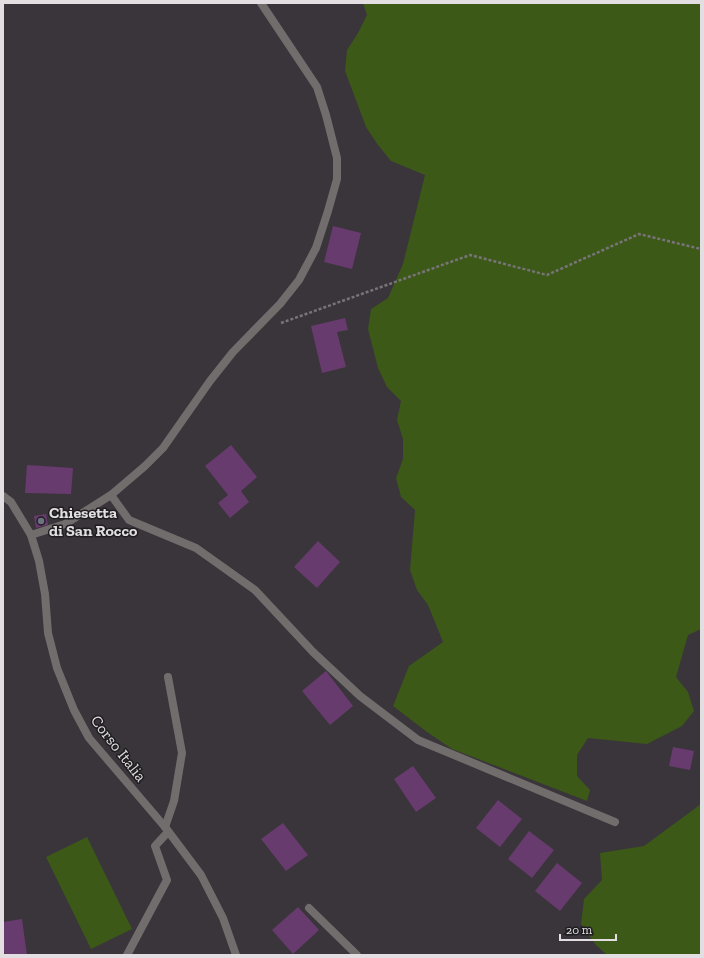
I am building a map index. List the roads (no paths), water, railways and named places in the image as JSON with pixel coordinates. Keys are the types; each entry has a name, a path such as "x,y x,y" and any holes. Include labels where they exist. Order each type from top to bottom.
{"street":[{"path":"31,535 65,524 111,495 145,466 163,448 210,381 233,352 280,304 299,280 316,248 337,179 337,158 317,87 261,3"},
{"path":"111,495 130,520 196,548 255,590 313,652 360,696 418,740 614,822"},
{"name":"Corso Italia","path":"3,496 10,502 31,535 39,561 45,594 48,633 57,668 74,710 89,738 166,830 201,875 224,918 236,955"},
{"path":"127,955 167,880 155,846 166,830 174,801 182,753 168,677"},
{"path":"309,908 356,955"}],"place":[{"name":"Chiesetta di San Rocco","path":"41,521"}]}
